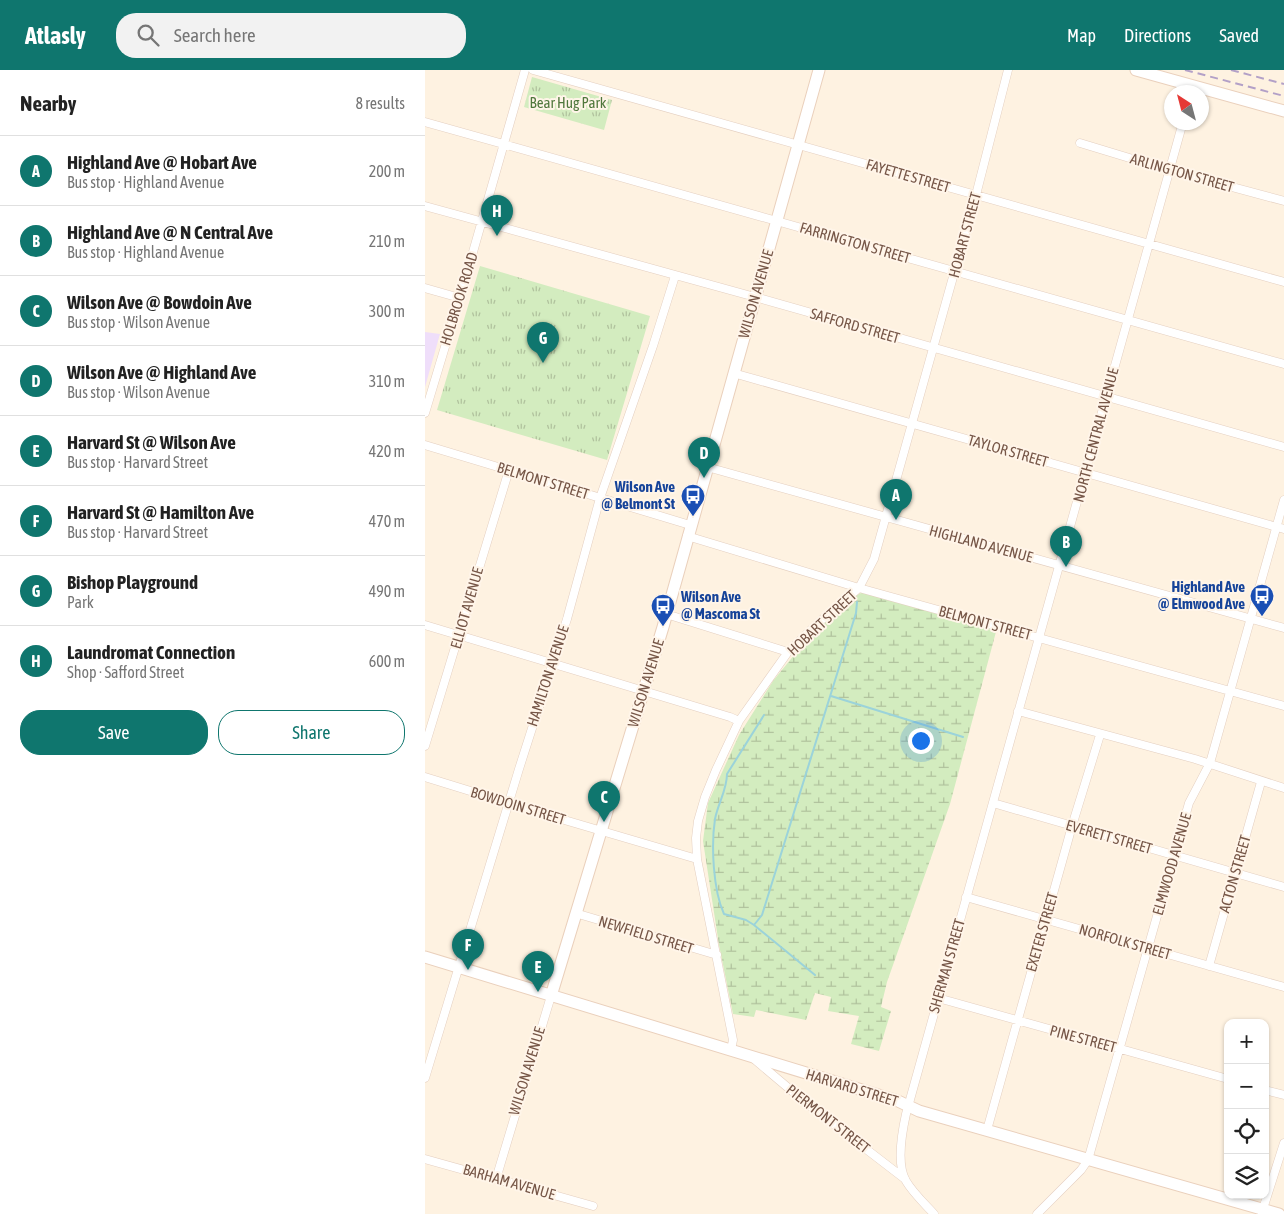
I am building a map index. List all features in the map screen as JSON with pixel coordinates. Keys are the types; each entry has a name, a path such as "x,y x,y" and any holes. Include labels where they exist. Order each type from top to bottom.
{"street":[{"name":"HOLBROOK ROAD","path":"425,413 525,70"},
{"name":"FAYETTE STREET","path":"533,70 1284,282"},
{"name":"WILSON AVENUE","path":"496,1178 666,614 819,70"},
{"name":"HOBART STREET","path":"731,1050 733,1040 697,859 696,838 698,821 719,762 739,722 789,652 818,622 859,588 874,559 976,195 1008,70"},
{"path":"1136,70 1180,85"},
{"path":"1209,93 1284,111"},
{"name":"FARRINGTON STREET","path":"425,122 1284,364"},
{"name":"NORTH CENTRAL AVENUE","path":"1018,712 1181,130"},
{"name":"ARLINGTON STREET","path":"1080,143 1169,170 1284,201"},
{"name":"SAFFORD STREET","path":"425,206 755,297 1284,447"},
{"name":"HAMILTON AVENUE","path":"425,1078 551,663 567,619 600,498 653,346 675,276"},
{"path":"425,288 460,298"},
{"name":"TAYLOR STREET","path":"733,374 1280,528"},
{"name":"BELMONT STREET","path":"425,445 600,498 689,531 859,588 1284,706"},
{"name":"HIGHLAND AVENUE","path":"707,467 1284,628"},
{"name":"ELLIOT AVENUE","path":"425,746 509,470"},
{"name":"ELMWOOD AVENUE","path":"1037,1214 1081,1170 1088,1160 1189,803 1210,764 1251,619 1280,528 1284,500"},
{"path":"666,614 789,652"},
{"path":"425,625 739,722"},
{"path":"1018,712 1210,764 1284,788"},
{"name":"SHERMAN STREET","path":"905,1179 901,1155 901,1135 908,1106 1018,712"},
{"name":"EXETER STREET","path":"987,1130 1072,826 1100,734"},
{"name":"BOWDOIN STREET","path":"425,777 697,859"},
{"name":"ACTON STREET","path":"1209,966 1261,782"},
{"name":"EVERETT STREET","path":"993,803 1284,887"},
{"name":"NORFOLK STREET","path":"966,897 1284,987"},
{"name":"NEWFIELD STREET","path":"575,914 717,955"},
{"name":"HARVARD STREET","path":"425,957 898,1101 919,1111 1263,1212 1279,1214"},
{"name":"PINE STREET","path":"938,998 1224,1078"},
{"name":"PIERMONT STREET","path":"753,1057 805,1102 905,1179"},
{"path":"1269,1091 1284,1095"},
{"path":"1263,1212 1284,1143"},
{"name":"BARHAM AVENUE","path":"425,1159 593,1206"},
{"path":"905,1179 934,1214"}],"shaded area":[{"path":"425,332 440,334 425,387"}],"green space":[{"name":"Bear Hug Park","path":"532,77 612,100 604,130 524,107"},
{"path":"480,266 650,316 607,460 437,410"},
{"path":"867,590 997,628 950,804 887,982 881,1007 891,1011 879,1051 851,1044 859,1016 828,1011 831,997 815,993 806,1020 756,1010 754,1017 733,1014 719,945 703,841 708,803 739,735 773,681 795,654 833,614 855,596"}],"waterway":[{"path":"764,715 727,774 726,786 715,819 713,841 715,880 724,914 746,920 754,925 762,915 856,613 857,602"},
{"path":"831,696 963,737"},
{"path":"754,925 815,975"}],"railway":[{"path":"1185,70 1284,96"},
{"path":"1231,70 1284,84"}],"place":[{"name":"Laundromat Connection","path":"497,236"},
{"name":"Bishop Playground","path":"543,363"},
{"name":"Wilson Ave @ Highland Ave","path":"704,478"},
{"name":"Wilson Ave @ Belmont St","path":"693,517"},
{"name":"Highland Ave @ Hobart Ave","path":"896,520"},
{"name":"Highland Ave @ N Central Ave","path":"1066,567"},
{"name":"Highland Ave @ Elmwood Ave","path":"1262,617"},
{"name":"Wilson Ave @ Mascoma St","path":"663,627"},
{"name":"Wilson Ave @ Bowdoin Ave","path":"604,822"},
{"name":"Harvard St @ Hamilton Ave","path":"468,970"},
{"name":"Harvard St @ Wilson Ave","path":"538,992"}]}
